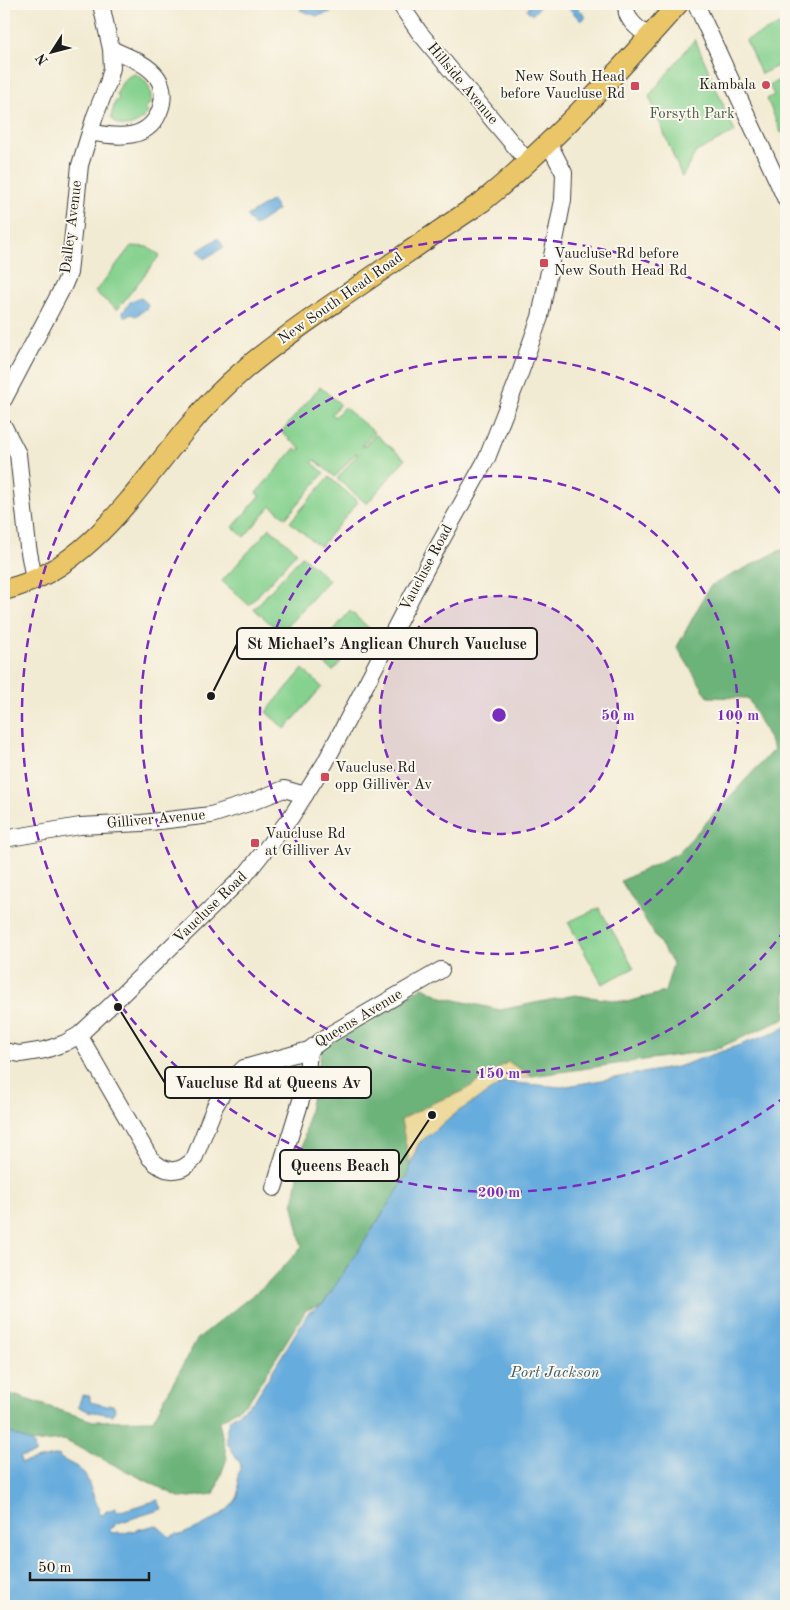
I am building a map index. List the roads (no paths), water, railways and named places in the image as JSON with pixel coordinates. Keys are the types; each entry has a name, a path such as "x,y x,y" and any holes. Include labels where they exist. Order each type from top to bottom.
{"main road":[{"name":"New South Head Road","path":"4,590 34,579 57,567 79,552 107,526 188,426 245,368 294,331 482,202 548,142 649,38 678,4"}],"street":[{"name":"Dalley Avenue","path":"4,399 69,273 80,165 111,75 111,49 100,4"},
{"name":"Hillside Avenue","path":"400,4 419,32 528,162"},
{"path":"627,4 626,11 629,18 649,38"},
{"path":"696,4 786,200"},
{"path":"90,132 111,136 138,133 153,122 161,107 161,84 153,72 146,66 111,49"},
{"name":"Vaucluse Road","path":"4,1051 20,1054 45,1050 65,1043 79,1035 246,874 276,838 325,763 422,577 487,458 508,408 540,317 563,200 564,173 548,142"},
{"path":"4,427 18,454 28,546 34,579"},
{"name":"Gilliver Avenue","path":"4,839 80,826 142,823 211,815 252,802 284,789 305,796"},
{"name":"Queens Avenue","path":"79,1035 150,1158 157,1166 173,1171 188,1165 194,1159 215,1106 228,1085 244,1068 309,1050 329,1035 441,970"},
{"path":"274,1188 306,1084 309,1050"}],"water":[{"path":"303,4 331,4 331,12 317,16 300,10"},
{"path":"530,4 542,4 532,15 527,10"},
{"path":"565,4 574,4 586,17 581,21"},
{"path":"272,200 278,210 254,226 247,216"},
{"path":"218,238 224,247 204,259 198,251"},
{"path":"141,298 148,304 147,308 136,316 131,314 124,317 123,312 131,301"},
{"name":"Port Jackson","path":"786,1026 786,1606 4,1606 4,1430 34,1445 35,1454 20,1457 21,1463 59,1455 60,1458 77,1467 85,1474 101,1515 115,1508 117,1512 158,1500 162,1509 115,1524 114,1527 110,1528 111,1533 119,1532 120,1534 156,1525 170,1537 204,1525 228,1509 239,1494 238,1475 241,1465 227,1442 227,1428 230,1419 254,1401 308,1313 323,1304 408,1175 419,1143 459,1111 504,1082 561,1087 677,1067 777,1032"},
{"path":"82,1395 90,1396 90,1402 107,1406 108,1404 113,1405 115,1409 113,1415 88,1411 78,1407"}],"place":[{"name":"Kambala","path":"766,85"},
{"name":"New South Head before Vaucluse Rd","path":"635,86"},
{"name":"Vaucluse Rd before New South Head Rd","path":"544,263"},
{"name":"St Michael’s Anglican Church Vaucluse","path":"211,696"},
{"name":"Vaucluse Rd opp Gilliver Av","path":"325,777"},
{"name":"Vaucluse Rd at Gilliver Av","path":"255,843"},
{"name":"Vaucluse Rd at Queens Av","path":"118,1007"},
{"name":"Queens Beach","path":"432,1115"}],"park label":[{"name":"Forsyth Park","path":"692,114"}]}
